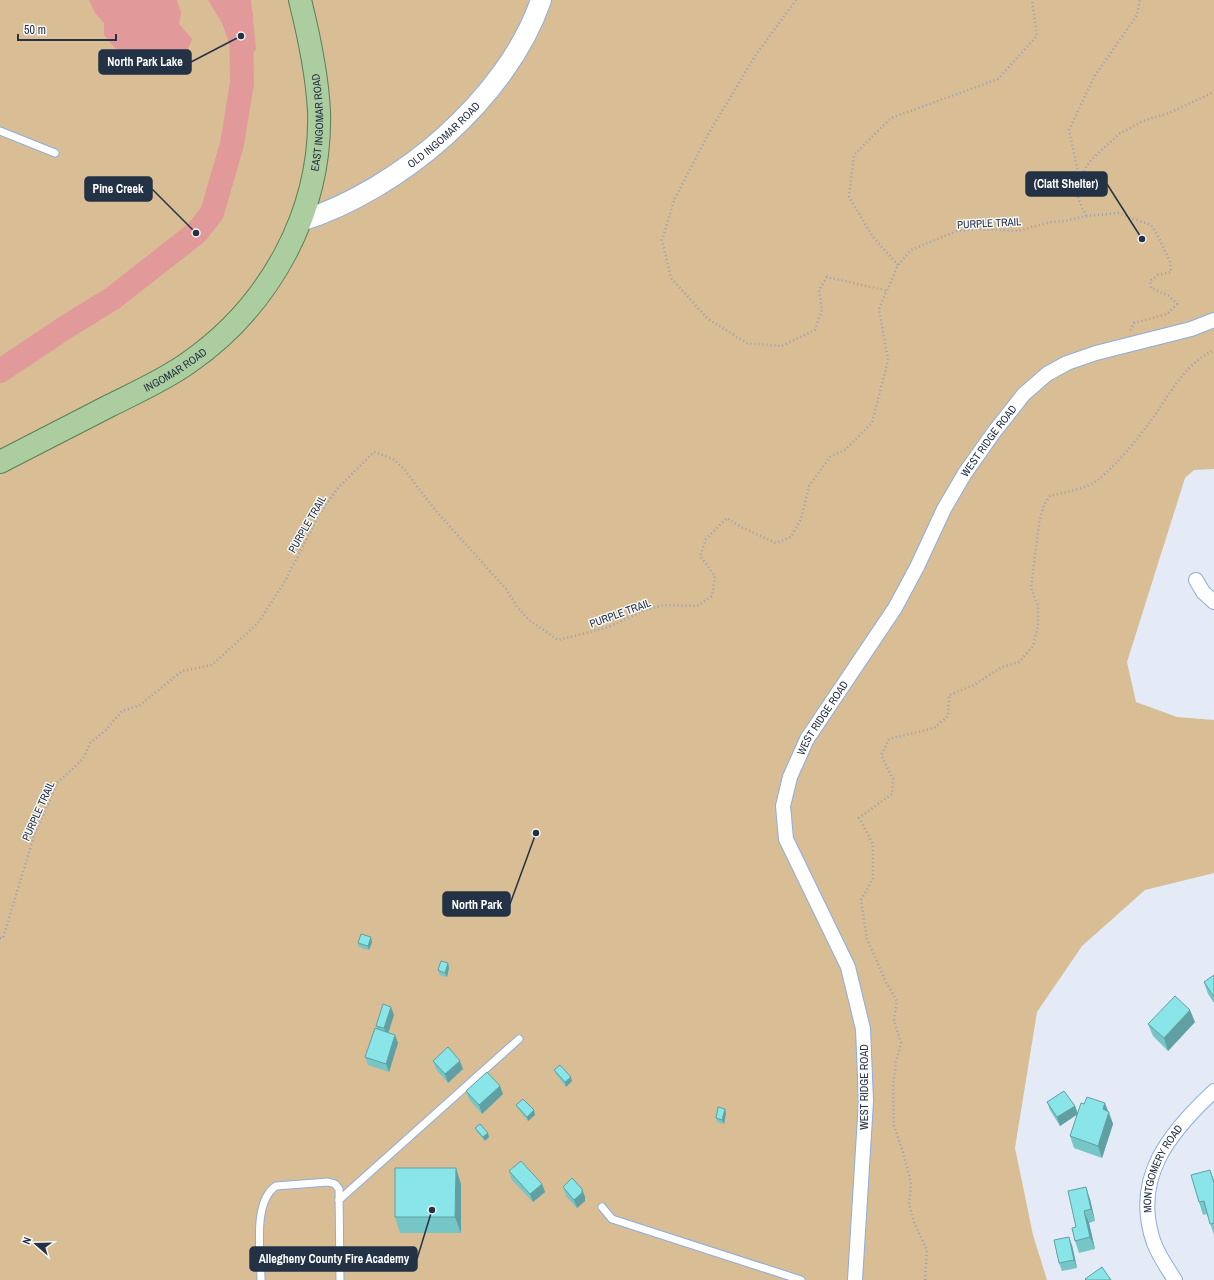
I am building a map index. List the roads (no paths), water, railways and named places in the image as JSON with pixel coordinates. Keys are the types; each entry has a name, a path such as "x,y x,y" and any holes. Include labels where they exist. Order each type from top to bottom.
{"main road":[{"name":"EAST INGOMAR ROAD","path":"300,0 312,50 319,111 316,161 312,183 301,221"},
{"name":"INGOMAR ROAD","path":"0,462 158,381 187,364 209,348 245,314 262,292 277,270 301,221"}],"street":[{"name":"OLD INGOMAR ROAD","path":"301,221 337,209 379,184 421,155 458,123 485,95 512,59 530,27 541,0"},
{"name":"WEST RIDGE ROAD","path":"855,1280 866,1101 864,1029 845,960 786,839 783,806 788,785 807,740 895,608 917,567 944,510 965,473 1011,409 1035,383 1057,368 1078,359 1191,328 1214,320"},
{"path":"1196,580 1203,592 1214,602"},
{"name":"MONTGOMERY ROAD","path":"1175,1280 1159,1255 1154,1242 1148,1211 1149,1192 1154,1166 1177,1128 1214,1091"}],"lane":[{"path":"0,131 55,153"},
{"path":"339,1200 519,1038"},
{"path":"261,1280 260,1216 265,1197 271,1189 281,1185 332,1183 335,1184 338,1189 339,1200 340,1280"},
{"path":"602,1207 612,1219 801,1280"}],"waterway":[{"path":"0,371 113,298 196,233 212,213 232,144 242,83 241,16 235,0"}],"place":[{"name":"North Park Lake","path":"241,36"},
{"name":"Pine Creek","path":"196,233"},
{"name":"(Clatt Shelter)","path":"1142,239"},
{"name":"North Park","path":"536,833"},
{"name":"Allegheny County Fire Academy","path":"432,1210"}]}
